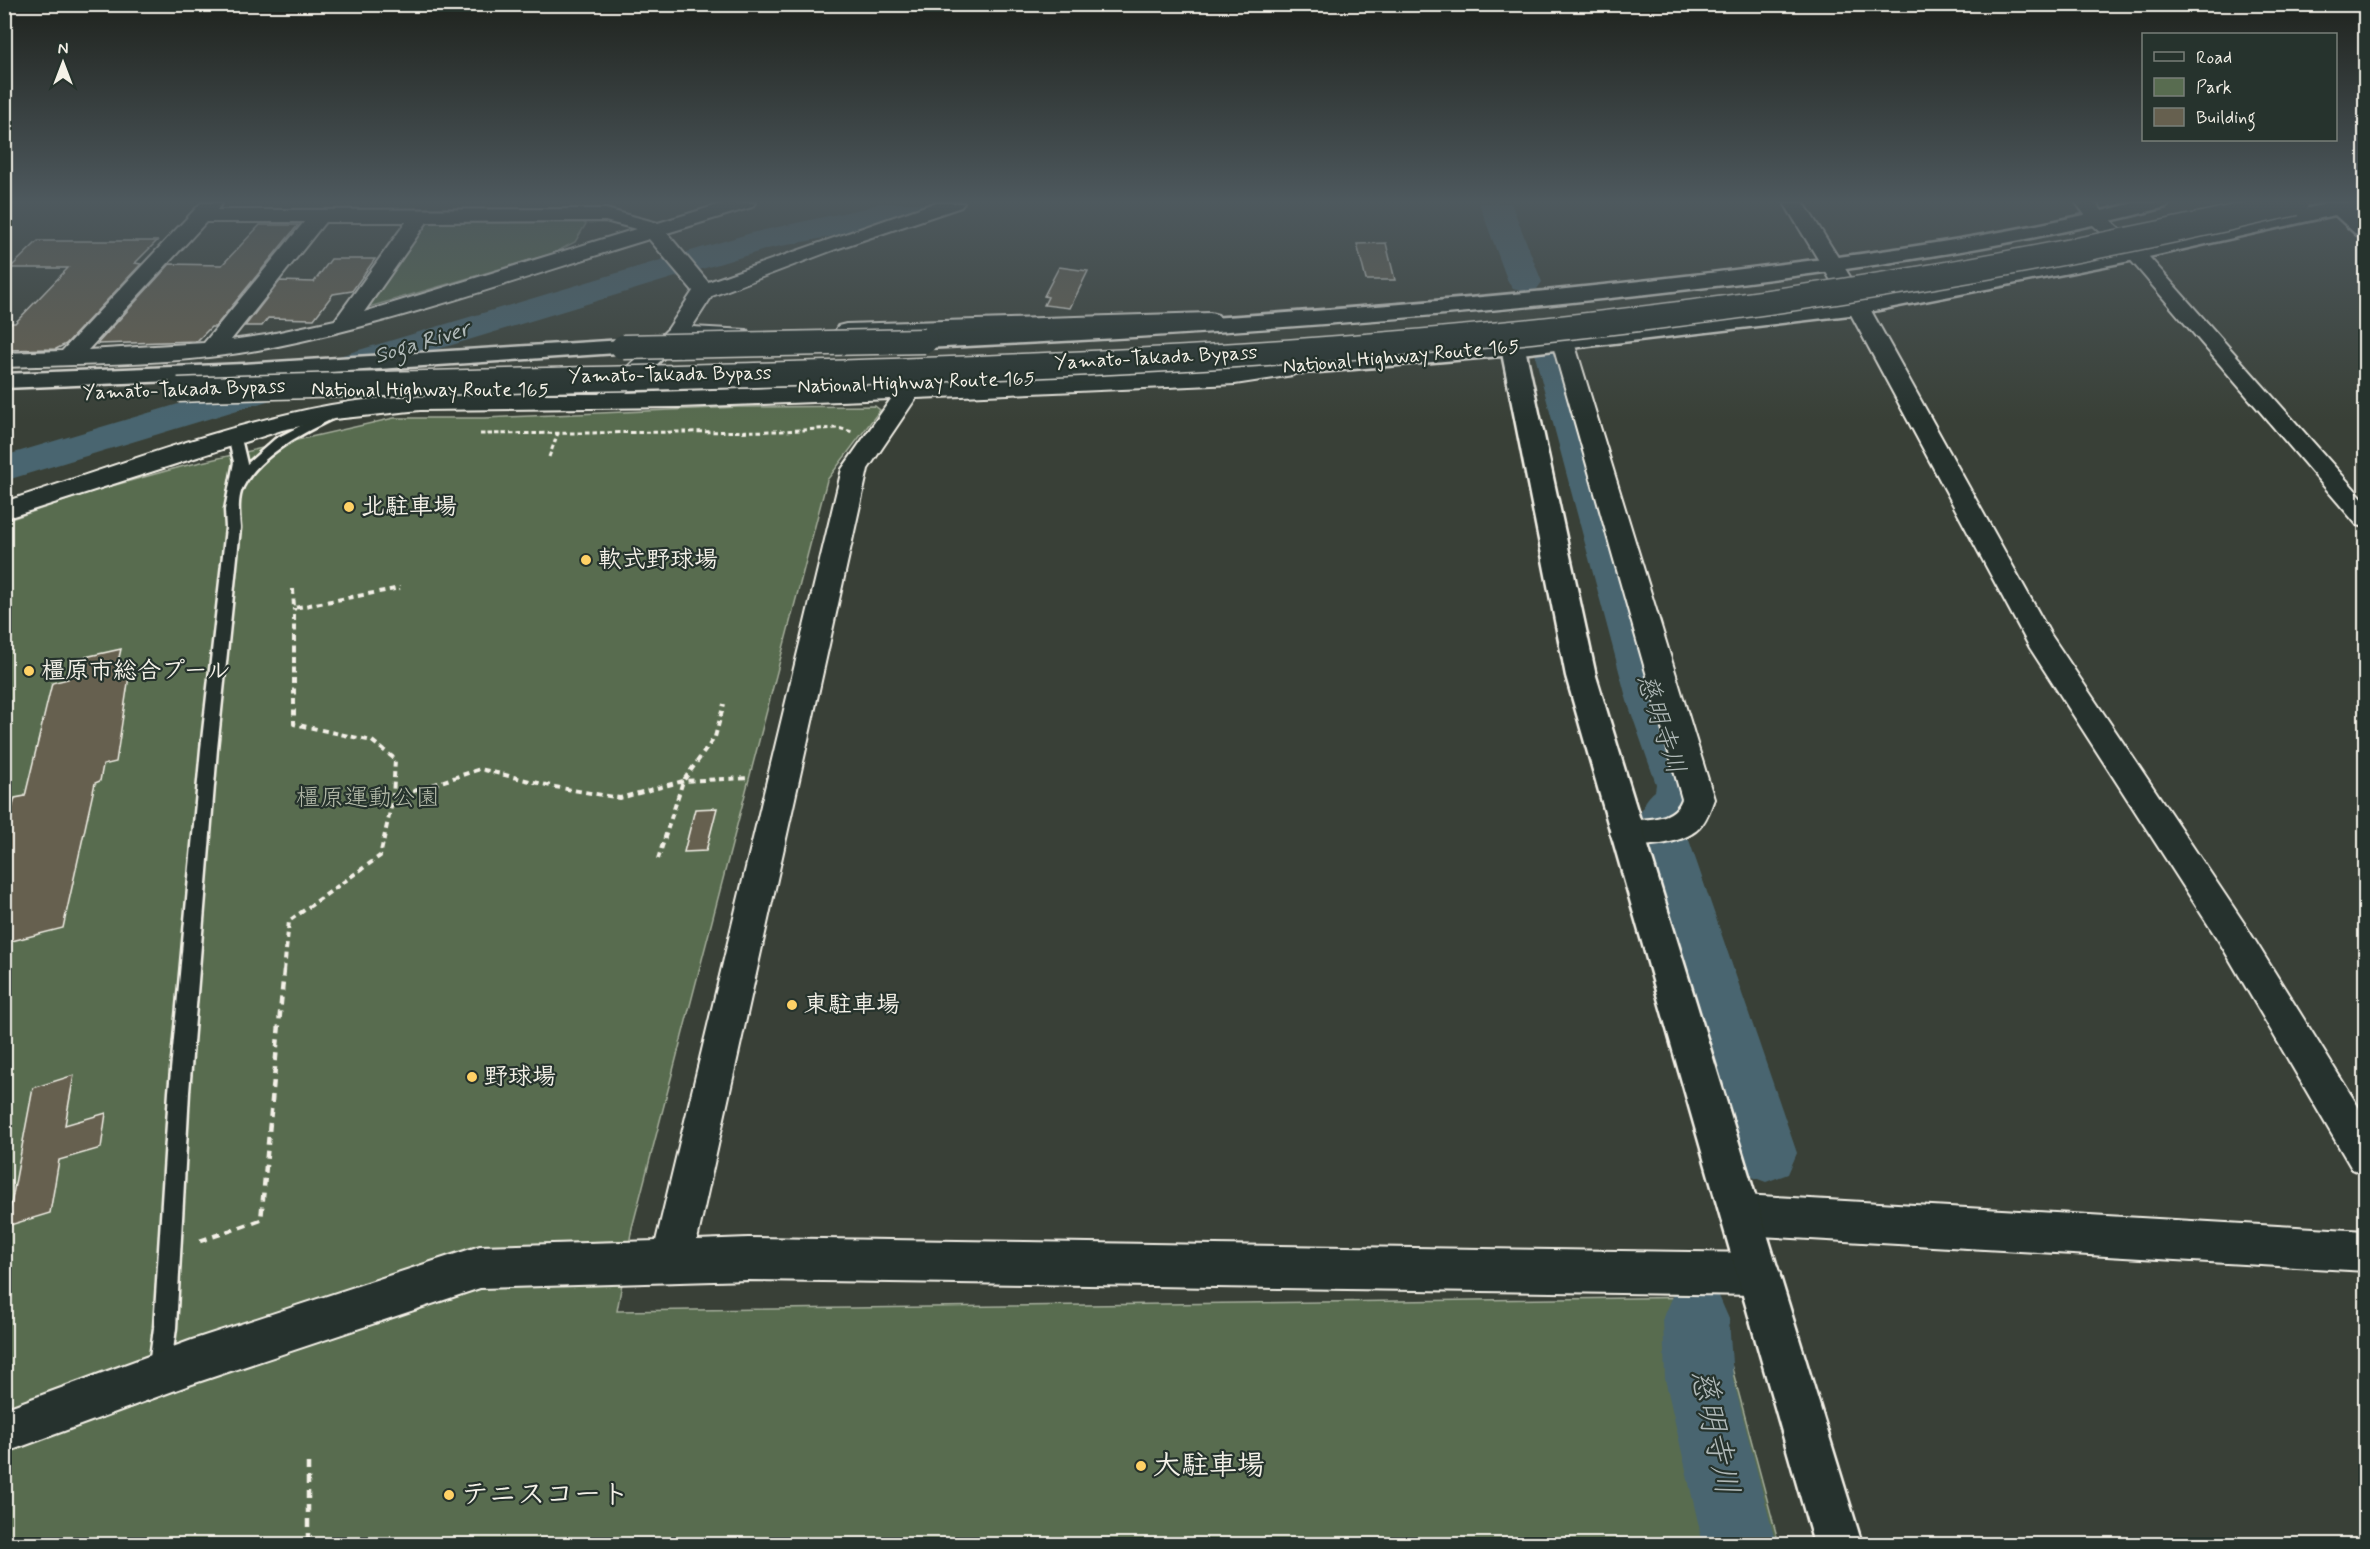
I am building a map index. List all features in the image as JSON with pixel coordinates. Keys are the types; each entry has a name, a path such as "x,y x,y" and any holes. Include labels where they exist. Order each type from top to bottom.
{"main road":[{"name":"National Highway Route 165","path":"244,371 623,347 925,340 1319,319 1532,300 1745,275"},
{"name":"Yamato-Takada Bypass","path":"4,381 244,371 1004,350 1284,336 1597,309 1851,275"},
{"name":"Yamato-Takada Bypass","path":"4,398 404,381 1119,361 1331,348 1610,322 1897,284 1944,275"},
{"name":"National Highway Route 165","path":"178,390 914,388 1318,365 1513,348 1858,307 2021,275"},
{"path":"1513,348 1570,630 1651,831 1742,1215 1838,1545"}],"street":[{"path":"68,358 145,275"},
{"path":"211,351 272,275"},
{"path":"343,325 378,275"},
{"path":"4,360 211,351 266,342 343,325 507,275"},
{"path":"691,275 703,289"},
{"path":"604,401 677,333 703,289 742,275"},
{"path":"1840,275 2040,641 2232,933 2366,1156"},
{"path":"2154,275 2366,519"},
{"path":"677,333 735,335 1133,321 1319,319"},
{"path":"1563,342 1698,799 1695,810 1686,823 1651,831"},
{"path":"4,511 277,424 334,412 420,403 604,401 914,388"},
{"path":"672,1260 855,469 914,388"},
{"path":"1742,1215 2366,1251"},
{"path":"4,1431 159,1373 480,1267 672,1260 1759,1274"}],"lane":[{"path":"237,487 255,460 286,436 334,412"},
{"path":"159,1373 165,1328 179,1092 208,749 233,528 232,510 241,462 235,437"}],"path":[{"path":"480,434 782,431 838,428 861,435"},
{"path":"549,457 558,433"},
{"path":"294,608 400,588"},
{"path":"200,1241 261,1220 289,921 380,856 393,798 395,759 372,741 294,724 293,590"},
{"path":"658,859 683,781 715,737 724,704"},
{"path":"393,798 480,769 620,798 683,781 749,778"},
{"path":"308,1463 308,1545"}],"green space":[{"path":"384,275 478,275 359,310"},
{"name":"橿原運動公園","path":"875,406 880,410 827,480 632,1228 617,1311 1713,1297 1779,1544 5,1544 5,521 97,490 184,466 394,418 485,418 740,407"}],"building":[{"path":"61,275 130,275 66,344 56,349 4,350 4,323 15,323"},
{"path":"160,275 257,275 215,327 211,327 197,341 97,344"},
{"path":"319,275 363,275 352,291 333,294 314,319 268,318 262,326 245,326 280,281 314,282"},
{"path":"1055,275 1086,275 1070,308 1044,305 1048,297 1044,296"},
{"path":"1365,275 1394,275 1395,280 1366,280"},
{"path":"121,649 117,666 131,663 116,762 103,765 100,781 95,783 63,928 4,943 4,839 15,798 25,796 52,683 68,679 72,660"},
{"path":"717,808 706,851 684,852 695,809"},
{"path":"74,1075 65,1125 106,1113 101,1148 59,1160 50,1213 7,1226 33,1088"}],"waterway":[{"name":"Soga River","path":"4,469 646,275"},
{"name":"慈明寺川","path":"1522,275 1525,282"},
{"name":"慈明寺川","path":"1553,356 1651,701 1681,784 1678,801 1666,811 1662,837 1766,1153"},
{"name":"慈明寺川","path":"1696,1319 1699,1379 1740,1544"}],"place":[{"name":"北駐車場","path":"349,507"},
{"name":"軟式野球場","path":"586,560"},
{"name":"橿原市総合プール","path":"29,671"},
{"name":"東駐車場","path":"792,1005"},
{"name":"野球場","path":"472,1077"},
{"name":"大駐車場","path":"1141,1466"},
{"name":"テニスコート","path":"449,1495"}]}
